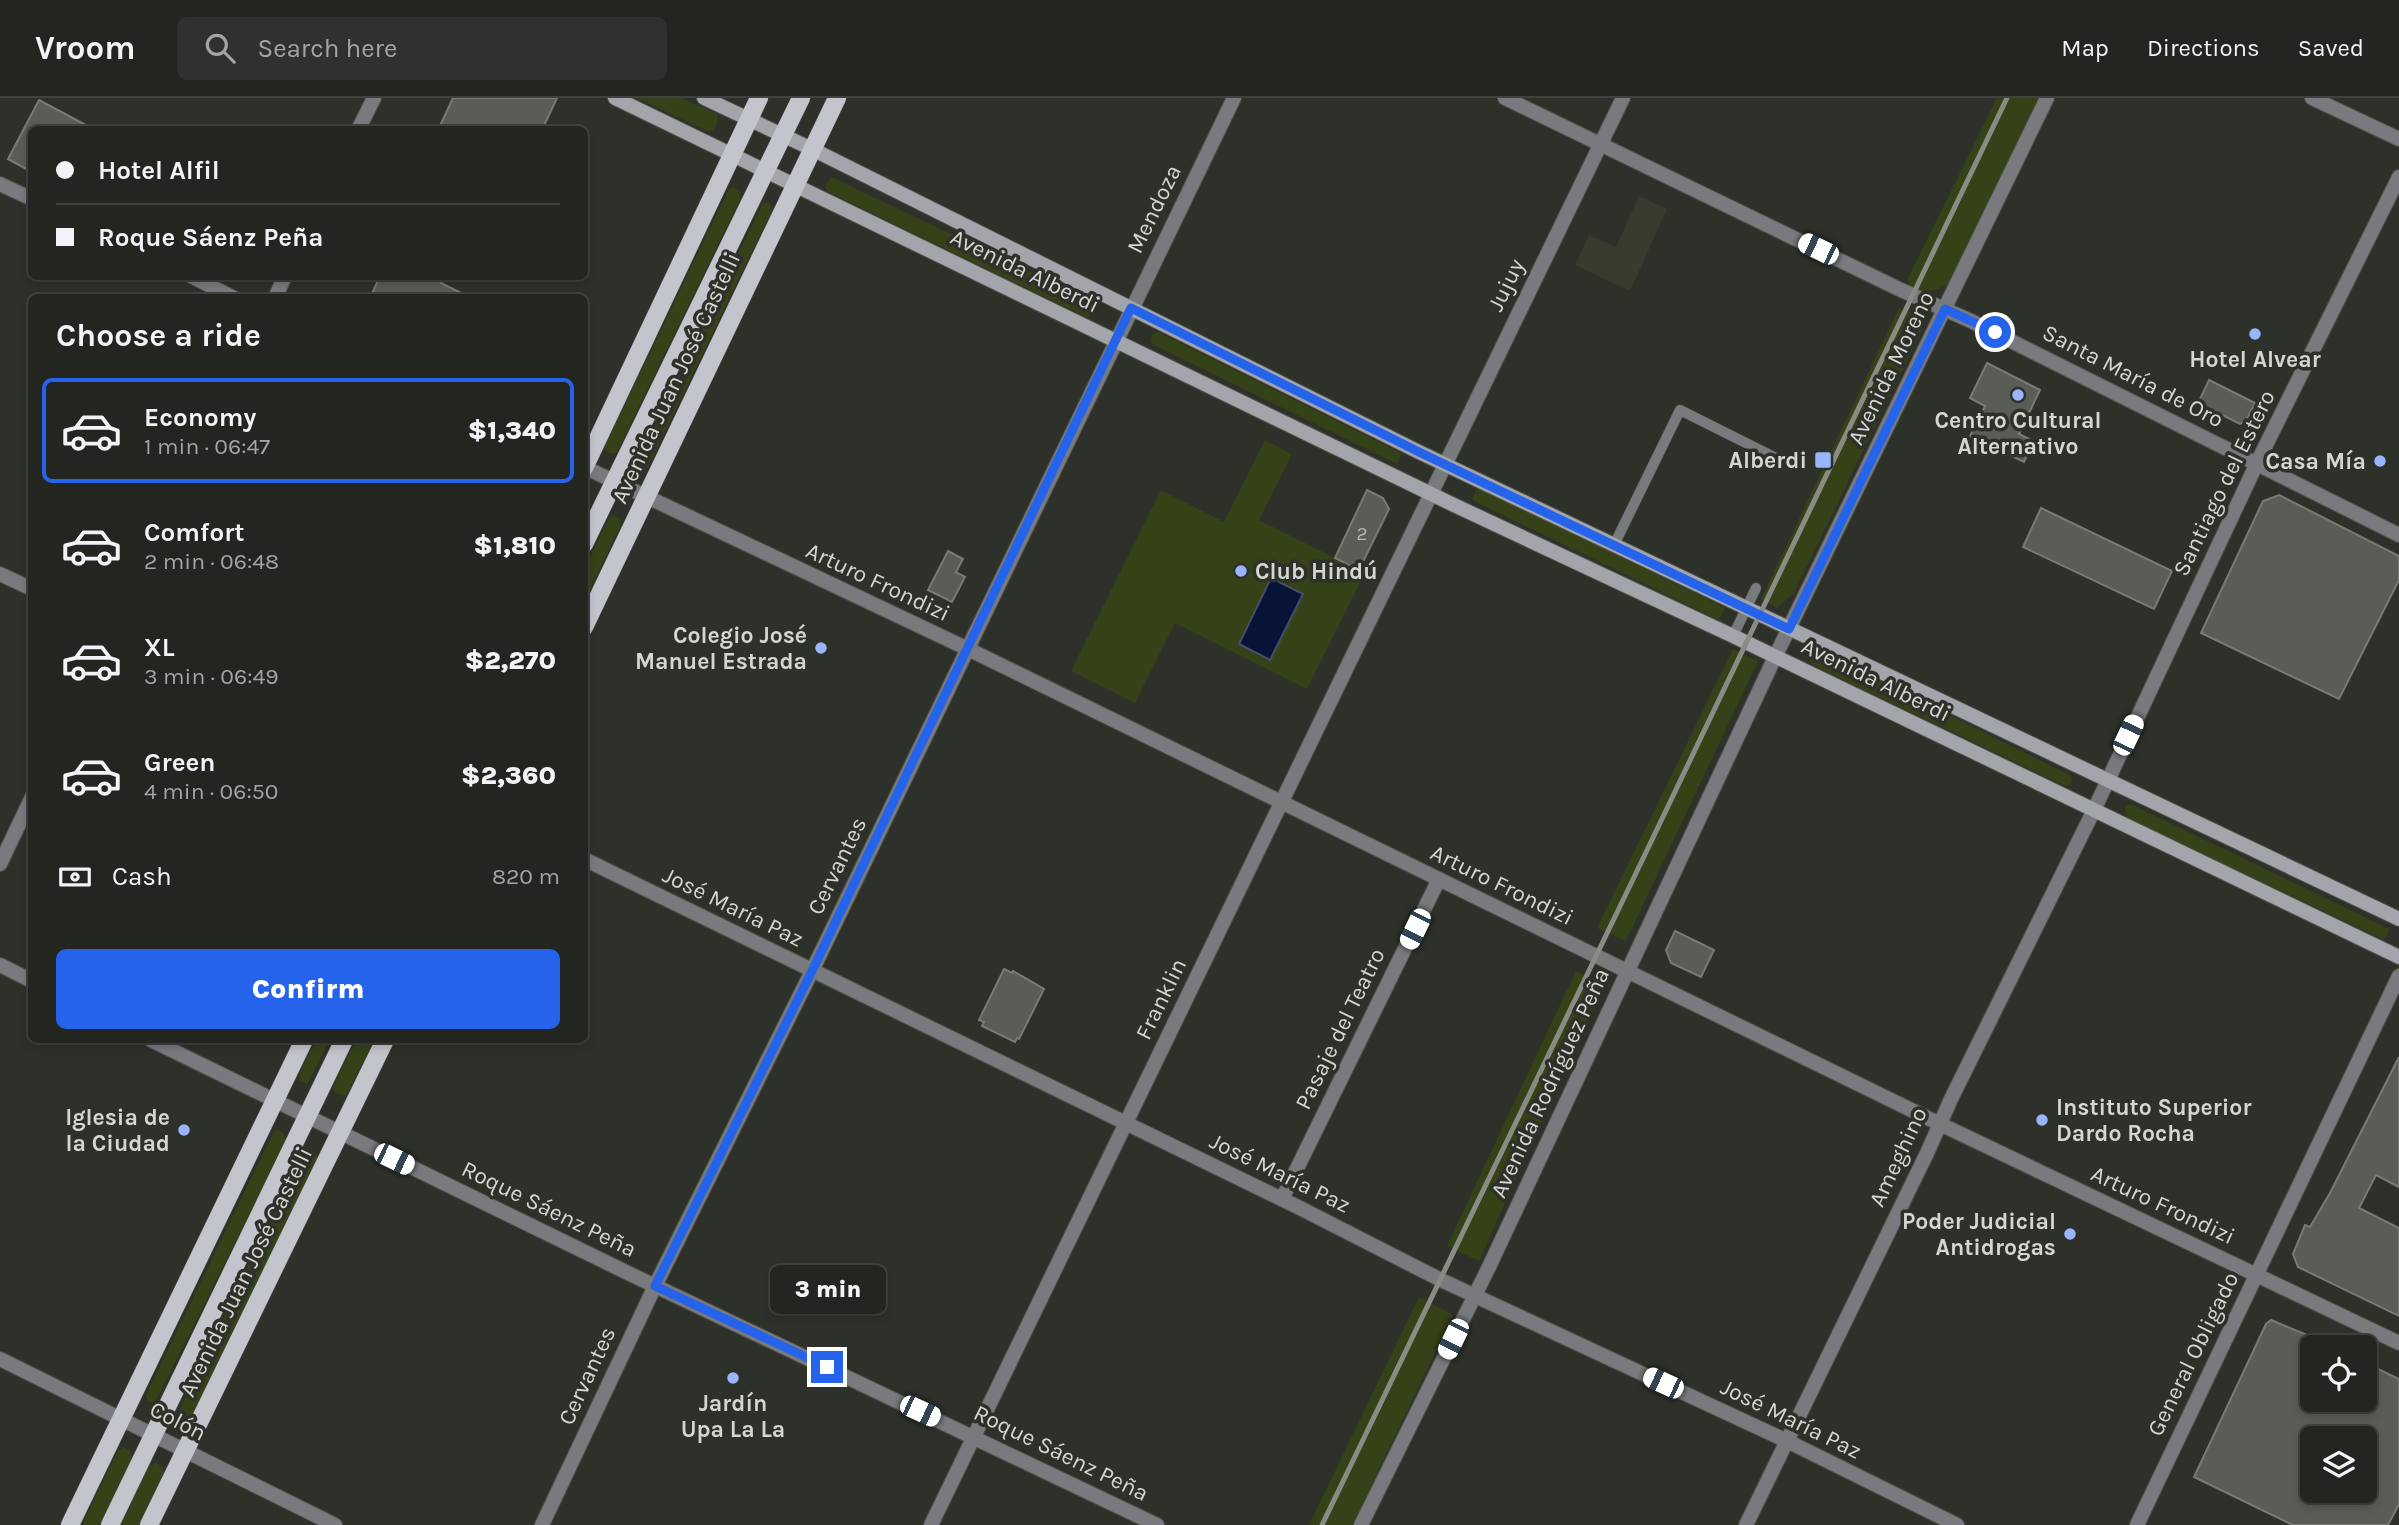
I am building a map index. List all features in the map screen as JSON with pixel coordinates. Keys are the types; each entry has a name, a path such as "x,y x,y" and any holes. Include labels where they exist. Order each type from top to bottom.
{"main road":[{"name":"Avenida Alberdi","path":"615,98 2399,957"},
{"name":"Avenida Alberdi","path":"704,98 812,149 1444,464 2399,919"},
{"name":"Avenida Juan José Castelli","path":"588,462 759,98"},
{"name":"Avenida Juan José Castelli","path":"588,536 802,98"},
{"name":"Avenida Juan José Castelli","path":"588,619 837,98"},
{"name":"Avenida Juan José Castelli","path":"70,1525 303,1043"},
{"name":"Avenida Juan José Castelli","path":"110,1525 343,1043"},
{"name":"Avenida Juan José Castelli","path":"149,1525 384,1043"}],"street":[{"path":"360,126 374,98"},
{"name":"Mendoza","path":"1116,340 1234,98"},
{"name":"Santa María de Oro","path":"1505,98 1945,309 2399,535"},
{"name":"Jujuy","path":"1430,492 1623,98"},
{"name":"Avenida Moreno","path":"1775,657 2047,98"},
{"path":"2312,98 2399,139"},
{"name":"Santiago del Estero","path":"2094,810 2257,463 2399,177"},
{"path":"0,184 28,197"},
{"path":"199,280 226,294"},
{"name":"Cervantes","path":"542,1525 655,1286 812,971 1116,340"},
{"name":"Arturo Frondizi","path":"588,469 968,649 1940,1124 2399,1343"},
{"name":"Franklin","path":"931,1525 972,1435 1282,804 1430,492"},
{"path":"0,574 28,587"},
{"name":"Avenida Rodríguez Peña","path":"1361,1525 1475,1295 1775,657"},
{"path":"0,864 28,805"},
{"name":"Ameghino","path":"1746,1525 1951,1099 2094,810"},
{"name":"José María Paz","path":"588,861 1475,1295 1787,1441 1957,1525"},
{"name":"Pasaje del Teatro","path":"1282,1199 1439,879"},
{"path":"0,965 28,979"},
{"name":"General Obligado","path":"2137,1525 2399,976"},
{"name":"Roque Sáenz Peña","path":"157,1043 655,1286 1157,1525"},
{"name":"Colón","path":"0,1359 335,1525"}],"lane":[{"path":"1614,545 1680,410 1786,463"},
{"path":"1733,636 1756,588"}],"shaded area":[{"path":"1639,196 1667,209 1630,291 1575,265 1589,235 1616,247"}],"green space":[{"path":"637,98 681,98 717,114 717,123 709,132"},
{"path":"1997,98 2038,98 1948,284 1930,291 1910,286 1908,278"},
{"path":"831,177 1094,302 1097,308 1088,318 827,191 825,186"},
{"path":"733,187 740,191 741,197 617,452 613,454 606,451 605,446 729,189"},
{"path":"766,202 771,205 772,210 648,467 645,468 637,462 762,205"},
{"path":"1899,308 1921,316 1922,330 1794,593 1777,608 1761,599"},
{"path":"1158,332 1402,454 1397,464 1152,344 1153,334"},
{"name":"Club Hindú","path":"1265,440 1292,454 1259,520 1365,573 1307,689 1175,623 1135,703 1071,671 1161,490 1224,522"},
{"path":"1477,487 1725,608 1719,620 1472,500"},
{"path":"614,515 620,519 621,524 588,594 588,562 609,518"},
{"path":"1733,649 1758,661 1626,941 1597,928"},
{"path":"1812,651 1820,651 2070,775 2071,785 2065,786 1813,665 1808,658"},
{"path":"2133,805 2389,929 2386,938 2383,939 2127,818 2125,808"},
{"path":"1576,971 1603,984 1479,1261 1447,1246"},
{"path":"315,1043 328,1043 307,1084 300,1081 299,1075"},
{"path":"355,1043 372,1043 347,1094 343,1096 335,1092 333,1087"},
{"path":"278,1130 286,1140 157,1399 154,1402 147,1400 146,1395 273,1133"},
{"path":"309,1149 316,1153 318,1161 189,1420 179,1411 303,1153"},
{"path":"1419,1297 1453,1315 1352,1525 1309,1525"},
{"path":"124,1447 130,1451 132,1458 99,1525 82,1525 118,1450"},
{"path":"156,1463 163,1467 164,1474 139,1525 121,1525 149,1466"}],"water":[{"path":"1271,578 1303,594 1270,660 1239,644"}],"building":[{"path":"453,98 557,98 544,126 440,126"},
{"path":"39,100 88,126 28,126 28,170 8,159"},
{"path":"378,280 442,280 441,283 463,294 372,294"},
{"path":"1987,363 2040,390 2019,434 2034,441 2024,462 1970,436 1985,406 1970,398"},
{"path":"2209,380 2255,403 2246,421 2240,424 2198,403"},
{"path":"1367,490 1383,498 1389,509 1359,570 1335,558"},
{"path":"2279,495 2399,556 2399,580 2339,699 2201,633 2263,501"},
{"path":"2041,508 2172,571 2154,609 2023,547"},
{"path":"948,551 963,559 956,572 965,577 952,602 928,590"},
{"path":"1675,931 1714,950 1701,977 1671,963 1666,950"},
{"path":"1004,969 1012,973 1013,971 1044,989 1015,1042 982,1026 984,1022 979,1020"},
{"path":"2399,1057 2399,1187 2376,1175 2359,1208 2399,1228 2399,1316 2298,1267 2293,1254 2305,1225 2310,1227 2330,1193"},
{"path":"2271,1320 2307,1335 2300,1335 2300,1412 2377,1412 2377,1368 2399,1379 2399,1504 2388,1525 2293,1525 2194,1477 2266,1324"}],"railway":[{"path":"1322,1525 2007,98"}],"place":[{"name":"Hotel Alvear","path":"2255,334"},
{"name":"Centro Cultural Alternativo","path":"2018,395"},
{"name":"Alberdi","path":"1823,460"},
{"name":"Casa Mía","path":"2380,461"},
{"name":"Club Hindú","path":"1241,571"},
{"name":"Colegio José Manuel Estrada","path":"821,648"},
{"name":"Instituto Superior Dardo Rocha","path":"2042,1120"},
{"name":"Iglesia de la Ciudad","path":"184,1130"},
{"name":"Poder Judicial Antidrogas","path":"2070,1234"},
{"name":"Jardín Upa La La","path":"733,1378"}],"route":[{"path":"827,1367 655,1286 812,971 1131,308 1419,452 1789,629 1945,309 1995,332"}]}
